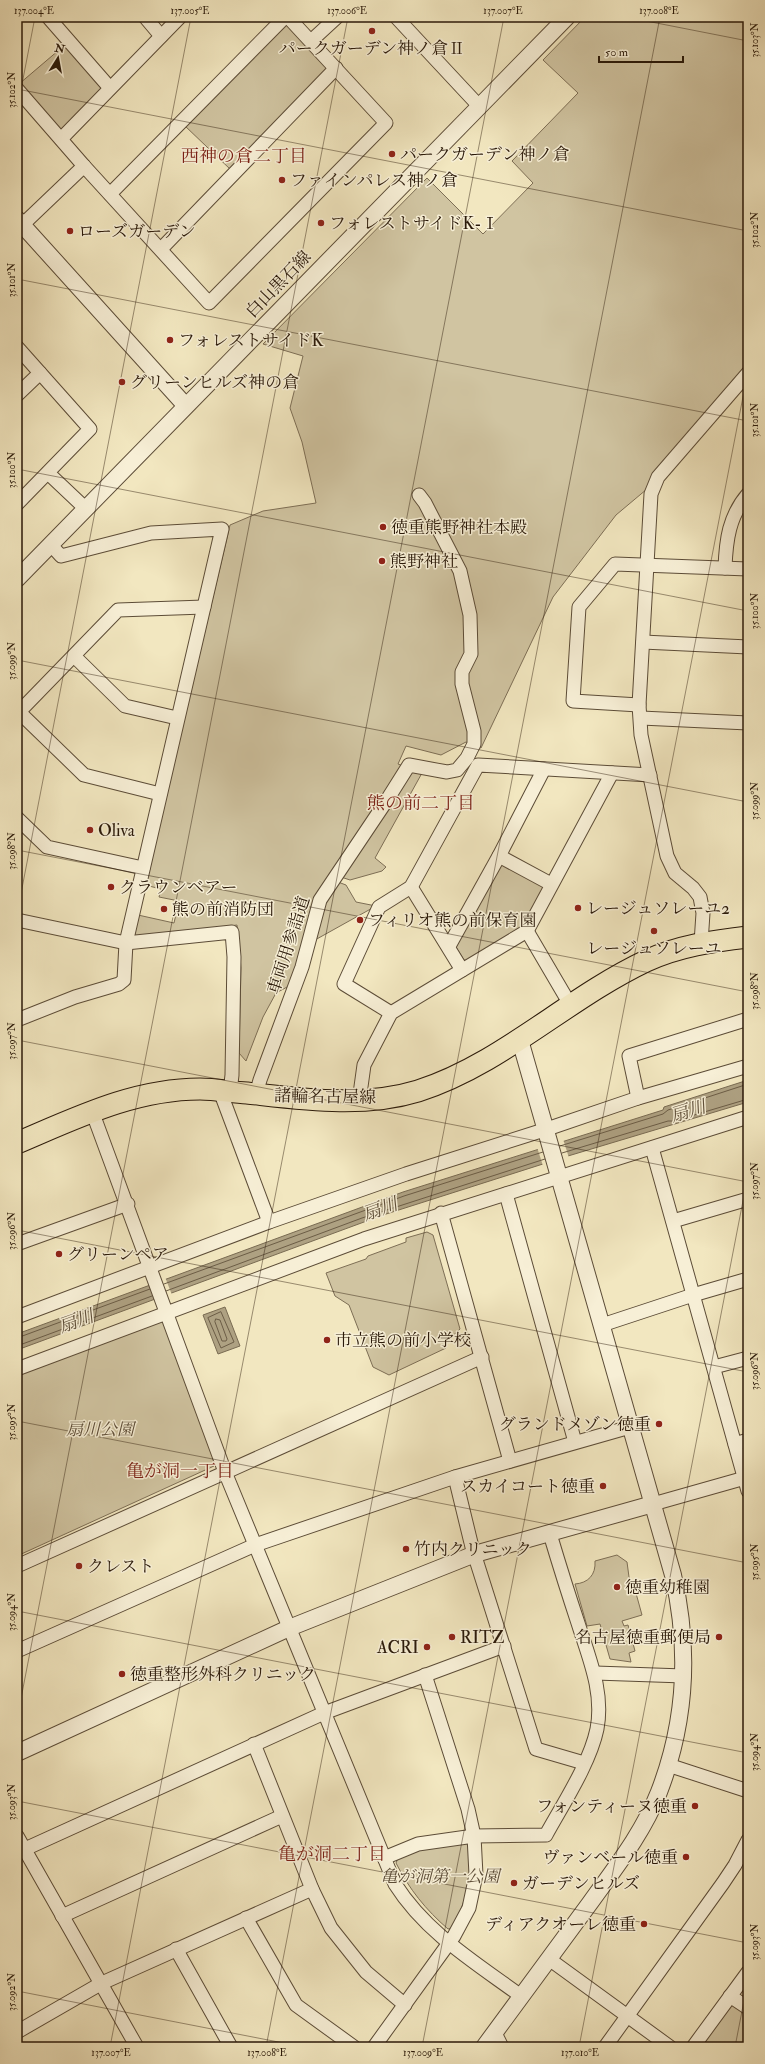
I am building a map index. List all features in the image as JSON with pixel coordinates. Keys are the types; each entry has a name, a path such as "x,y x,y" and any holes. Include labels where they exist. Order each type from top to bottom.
{"main road":[{"name":"諸輪名古屋線","path":"18,1139 116,1102 141,1095 200,1089 359,1101 392,1097 436,1085 463,1074 520,1040 625,972 647,960 701,943 748,937"}],"street":[{"path":"48,17 110,88"},
{"path":"145,17 161,36"},
{"path":"61,139 180,17"},
{"path":"110,194 285,17"},
{"path":"17,89 84,166 209,303 386,123 312,41 288,17"},
{"path":"312,41 337,17"},
{"path":"396,17 479,106"},
{"name":"白山黒石線","path":"17,579 185,405 567,17"},
{"path":"161,249 336,68"},
{"path":"84,166 19,225 185,405"},
{"path":"17,347 90,429 17,504"},
{"path":"17,395 40,373"},
{"path":"701,943 702,905 696,891 679,877 670,866 641,735 639,705 652,494 658,477 748,373"},
{"path":"48,473 85,508"},
{"path":"725,568 729,529 737,508 748,494"},
{"name":"車両用参詣道","path":"256,1094 302,967 320,900 387,800 408,765 447,772 456,770 467,758 474,744 474,731 464,695 462,678 462,672 471,654 470,615 460,571 425,503 419,495"},
{"path":"17,1020 74,997 122,982 124,980 126,973 126,943 222,529 151,533 61,556 51,545"},
{"path":"639,705 573,701 579,607 615,564 748,569"},
{"path":"160,794 84,775 18,712 118,610 204,607"},
{"path":"643,642 748,647"},
{"path":"74,656 125,706 177,718"},
{"path":"640,718 748,723"},
{"path":"391,1013 344,984 379,907 411,887 478,765 650,775"},
{"path":"449,946 499,856 544,769"},
{"path":"359,1101 364,1065 391,1013 527,931 612,773"},
{"path":"17,818 47,847 143,868"},
{"path":"499,856 551,884"},
{"path":"411,887 449,946 462,970"},
{"path":"17,920 126,943 232,932 234,964 232,1075 225,1091 269,1222"},
{"path":"527,931 571,1006"},
{"path":"638,1098 629,1056 748,1019"},
{"path":"484,2047 498,2040 522,1996 628,1850 658,1793 668,1765 680,1715 684,1676 683,1630 678,1594 630,1427 559,1168 520,1040"},
{"path":"17,1317 269,1222 406,1174 549,1136 638,1098 748,1066"},
{"path":"92,1111 128,1204 151,1267 154,1280 168,1313 225,1472 396,1884 412,1908 427,1924 450,1943 522,1996"},
{"path":"17,1369 364,1239 441,1213 506,1194 559,1168 652,1148 748,1117"},
{"path":"652,1148 714,1367 742,1442 745,1478 748,1491"},
{"path":"506,1194 575,1442"},
{"path":"673,1221 748,1199"},
{"path":"17,1244 128,1204"},
{"path":"441,1213 510,1461"},
{"path":"602,1325 693,1295 748,1279"},
{"path":"17,1566 482,1357"},
{"path":"714,1367 748,1358"},
{"path":"17,1651 255,1545 455,1478 630,1427"},
{"path":"455,1478 475,1554 536,1749 584,1763"},
{"path":"17,1753 289,1628 475,1554 745,1478"},
{"path":"384,1858 418,1844 474,1836 546,1835 584,1763 592,1746 599,1713 598,1697 594,1673 550,1534"},
{"path":"25,1849 324,1713 504,1646"},
{"path":"594,1673 684,1676"},
{"path":"374,2047 450,1943 465,1918 472,1898 477,1863 474,1836 468,1809 425,1675"},
{"path":"254,1744 312,1889 331,1928 366,1972 405,2005"},
{"path":"668,1765 748,1790"},
{"path":"62,1916 282,1816"},
{"path":"17,1836 102,1983 137,2047"},
{"path":"604,2047 723,1883 735,1865 748,1840"},
{"path":"17,2032 102,1983 312,1889"},
{"path":"246,1918 296,2005 354,2047"},
{"path":"176,1950 231,2047"},
{"path":"549,1959 670,2047"},
{"path":"693,2047 748,1972"},
{"path":"730,1996 748,2008"}],"green space":[{"path":"585,17 748,17 748,365 711,407 647,489 616,515 553,597 481,748 466,742 441,755 406,746 398,764 422,773 375,858 386,867 382,871 350,880 341,877 338,882 346,885 356,902 376,906 306,945 289,986 276,993 263,1017 246,1061 239,1053 241,968 237,925 138,938 133,932 138,915 174,923 179,901 159,897 161,889 145,885 230,525 263,511 316,503 302,442 290,408 303,356 263,344 427,178 483,234 533,183 512,161 578,93 543,60"},
{"path":"283,24 291,25 327,64 326,73 231,170 184,125"},
{"path":"66,44 101,84 102,91 64,130 59,129 19,84"},
{"path":"499,863 544,887 524,925 468,961 464,960 456,947 456,944"},
{"path":"427,1232 433,1235 460,1329 444,1344 446,1348 389,1375 373,1367 349,1305 335,1296 326,1273 366,1259 368,1256 406,1242 406,1238"},
{"name":"扇川公園","path":"158,1320 165,1323 216,1461 214,1466 17,1556 17,1373"},
{"path":"617,1555 627,1562 629,1577 634,1586 642,1615 622,1621 624,1626 628,1625 635,1651 629,1653 631,1662 610,1659 600,1624 587,1626 575,1584 584,1582 593,1574 595,1561"},
{"name":"亀が洞第一公園","path":"464,1842 470,1846 471,1858 468,1888 453,1928 448,1929 419,1899 396,1863 398,1858 420,1848"},
{"path":"731,2003 748,2013 748,2047 699,2047"}],"water":[{"name":"扇川","path":"748,1080 748,1102 568,1156 383,1215 17,1350 17,1334 403,1192 663,1110 664,1107"},
{"path":"225,1307 240,1346 218,1354 203,1315"}],"pier":[{"path":"563,1139 569,1158 543,1166 537,1147"},
{"path":"165,1277 172,1295 156,1301 149,1283"}],"place":[{"name":"パークガーデン神ノ倉Ⅱ","path":"372,31"},
{"name":"パークガーデン神ノ倉","path":"392,154"},
{"name":"ファインパレス神ノ倉","path":"282,180"},
{"name":"フォレストサイドK-Ⅰ","path":"321,223"},
{"name":"ローズガーデン","path":"70,231"},
{"name":"フォレストサイドK","path":"170,340"},
{"name":"グリーンヒルズ神の倉","path":"122,382"},
{"name":"徳重熊野神社本殿","path":"383,527"},
{"name":"熊野神社","path":"382,561"},
{"name":"Oliva","path":"90,830"},
{"name":"クラウンベアー","path":"111,887"},
{"name":"レージュソレーユ2","path":"578,908"},
{"name":"熊の前消防団","path":"164,909"},
{"name":"フィリオ熊の前保育園","path":"360,920"},
{"name":"レージュソレーユ","path":"654,931"},
{"name":"グリーンペア","path":"59,1254"},
{"name":"市立熊の前小学校","path":"327,1340"},
{"name":"グランドメゾン徳重","path":"659,1424"},
{"name":"スカイコート徳重","path":"603,1486"},
{"name":"竹内クリニック","path":"406,1549"},
{"name":"クレスト","path":"79,1566"},
{"name":"徳重幼稚園","path":"617,1587"},
{"name":"RITZ","path":"452,1637"},
{"name":"名古屋徳重郵便局","path":"719,1637"},
{"name":"ACRI","path":"427,1647"},
{"name":"徳重整形外科クリニック","path":"122,1674"},
{"name":"フォンティーヌ徳重","path":"695,1806"},
{"name":"ヴァンベール徳重","path":"686,1857"},
{"name":"ガーデンヒルズ","path":"514,1883"},
{"name":"ディアクオーレ徳重","path":"644,1924"}],"district":[{"name":"西神の倉二丁目","path":"244,156"},
{"name":"熊の前二丁目","path":"421,803"},
{"name":"亀が洞一丁目","path":"180,1471"},
{"name":"亀が洞二丁目","path":"332,1854"}]}
